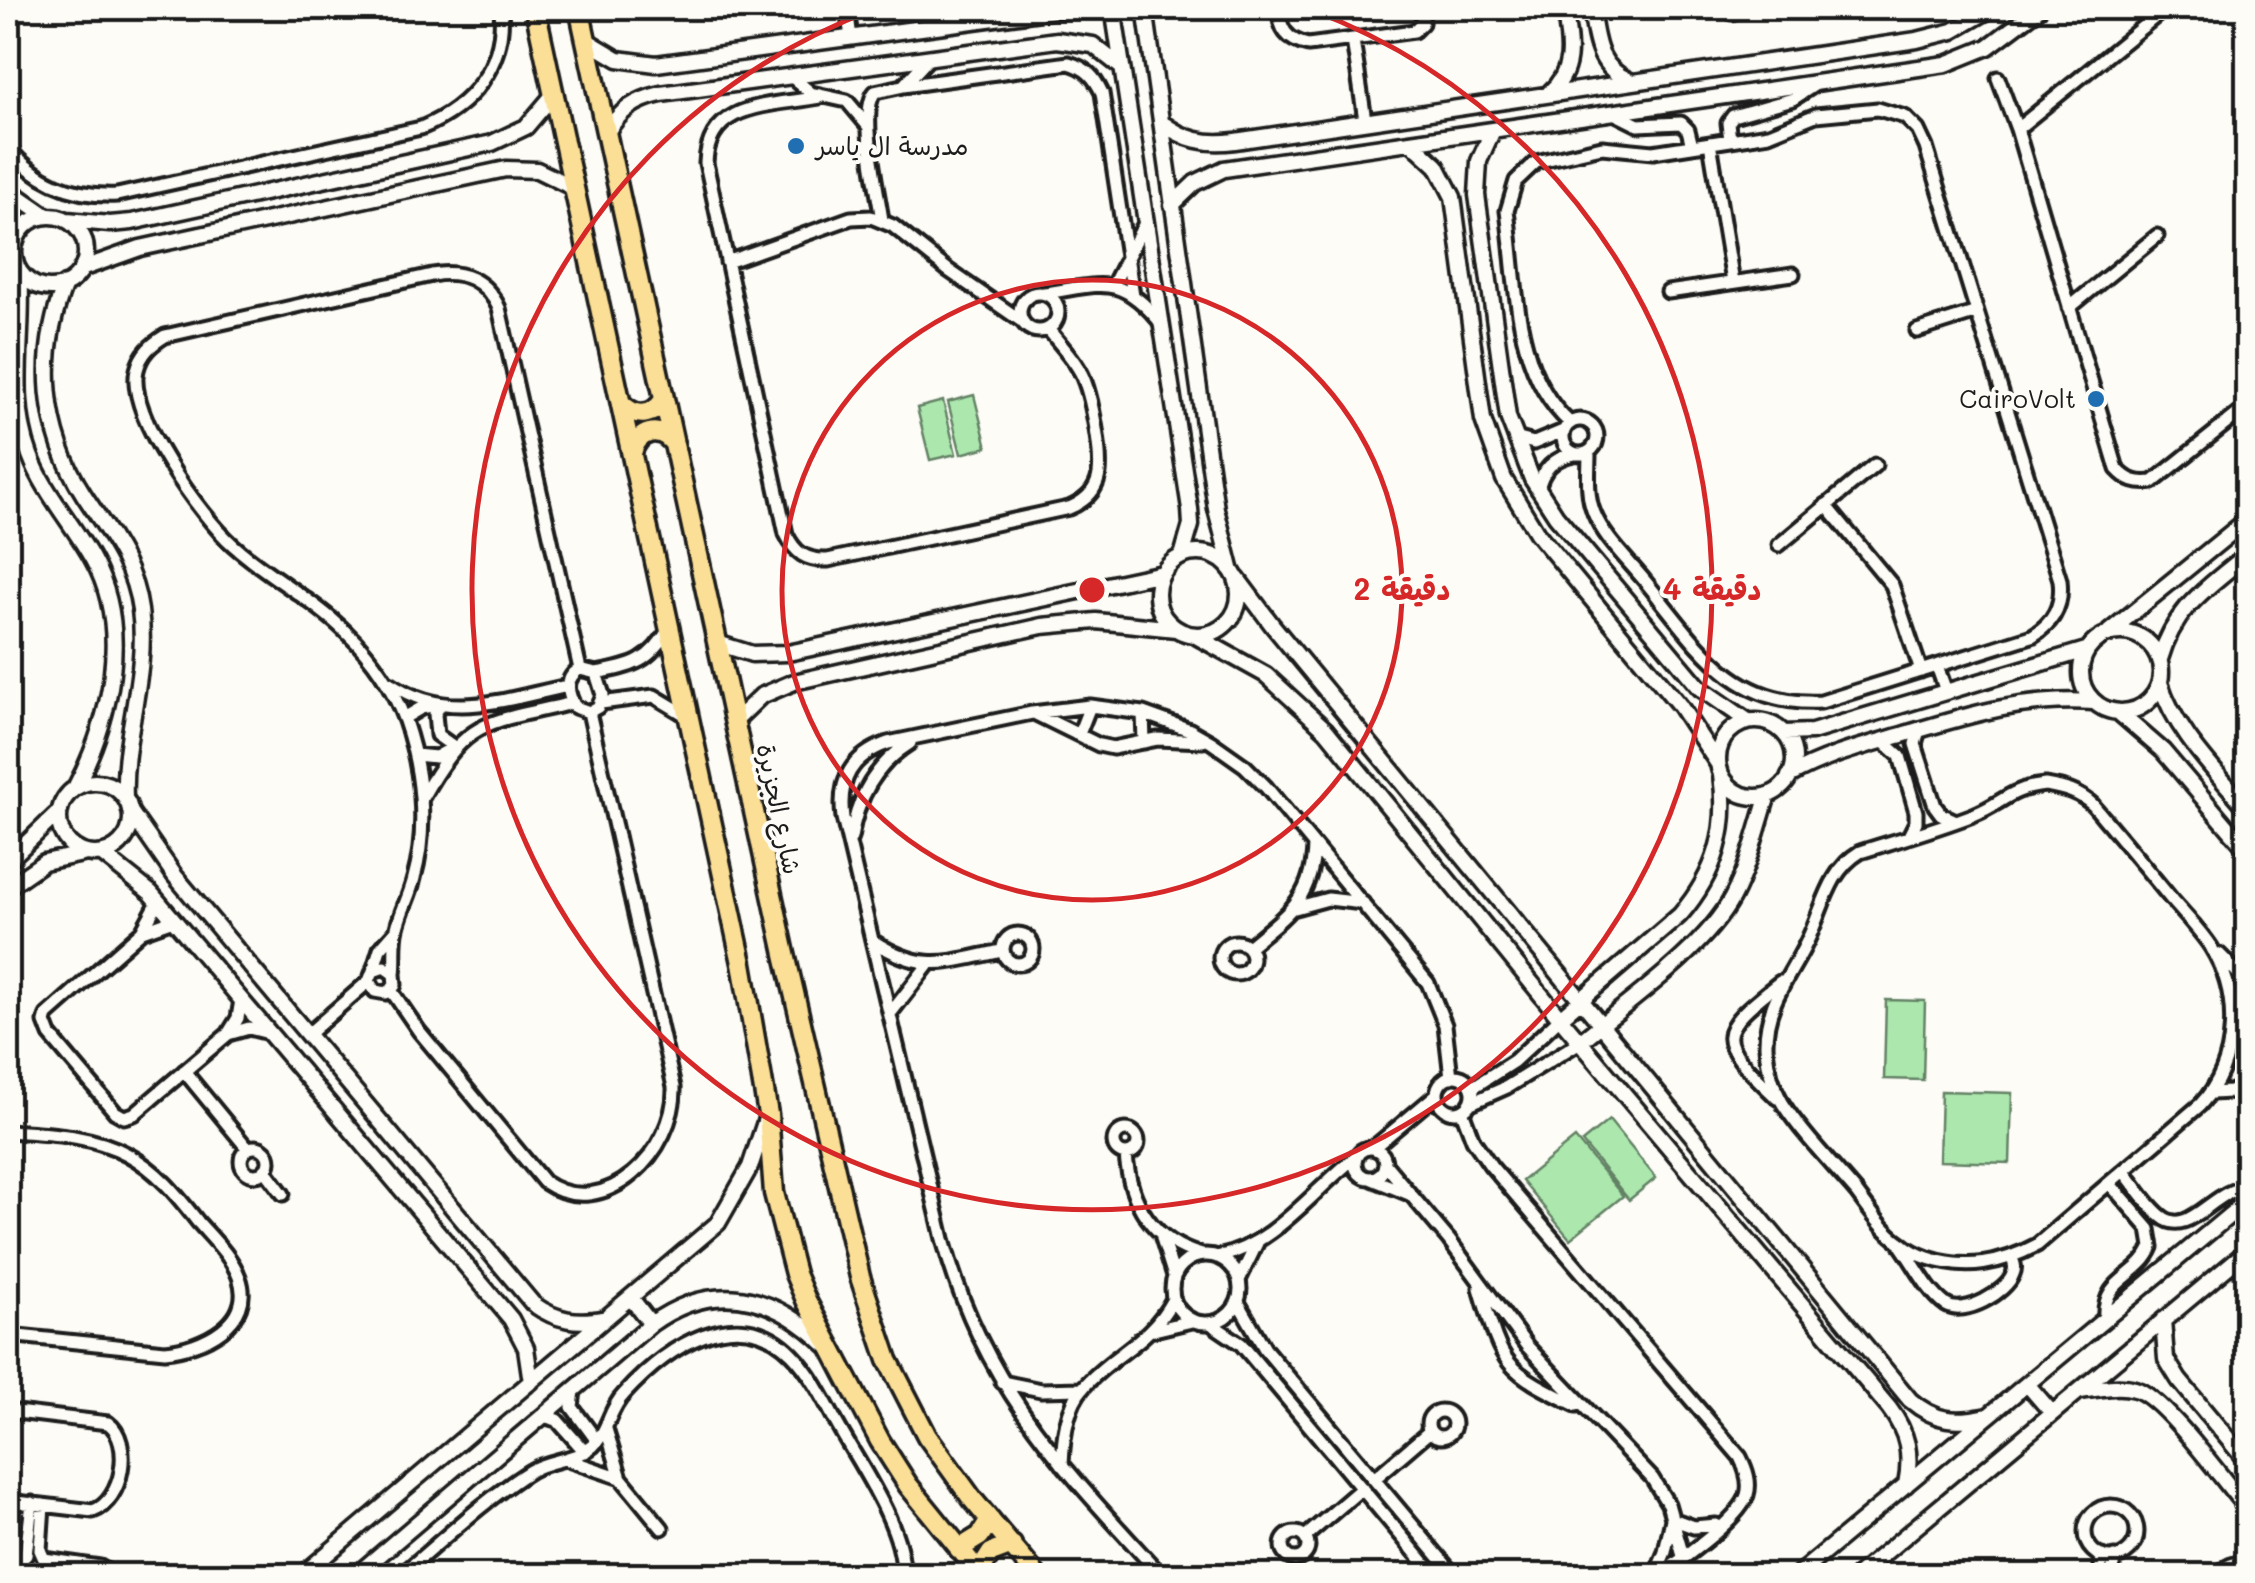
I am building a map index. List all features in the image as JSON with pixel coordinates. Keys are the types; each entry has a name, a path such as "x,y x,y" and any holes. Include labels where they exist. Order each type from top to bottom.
{"main road":[{"path":"535,8 742,963 768,1114 774,1192 786,1247 806,1300 880,1441 908,1485 980,1574 991,1553 1012,1545"},
{"name":"شارع الجزيرة","path":"579,8 734,722 872,1320 906,1399 927,1436 951,1472 1037,1576"},
{"path":"622,404 636,414 648,414 664,399"},
{"path":"632,453 636,442 650,432 667,436 674,444"},
{"path":"959,1548 976,1540 990,1520"}],"street":[{"path":"8,148 26,168 62,189 99,196 421,128 465,104 482,84 501,38 501,8"},
{"path":"847,8 851,38"},
{"path":"586,40 618,59 656,64 1070,8"},
{"path":"718,643 752,654 788,653 1163,573 1182,556 1191,526 1190,509 1114,8"},
{"path":"1144,8 1216,509 1239,602 1228,624 1206,635 1194,636"},
{"path":"1278,8 1284,33 1294,42 1308,45 1414,31 1422,22 1424,8"},
{"path":"1549,93 1566,75 1570,63 1564,8"},
{"path":"1591,8 1602,58 1609,69 1631,82"},
{"path":"1160,122 1188,138 1219,144 1917,40 1953,31 1993,8"},
{"path":"1172,205 1195,182 1224,169 1924,68 1968,57 2007,35 2040,8"},
{"path":"2017,130 2166,8"},
{"path":"606,134 615,118 644,98 1057,40 1093,45 1122,67"},
{"path":"1354,40 1364,120"},
{"path":"902,86 930,57"},
{"path":"862,110 874,92 902,86 1068,63 1084,68 1102,92 1133,295"},
{"path":"792,77 820,97"},
{"path":"1998,78 2017,130 2117,469 2126,479 2140,484 2153,482 2248,406"},
{"path":"1730,140 1728,123 1733,116 1793,99 1816,84"},
{"path":"531,1382 520,1333 500,1306 174,920 128,872 75,848 65,838 60,811 75,788 98,735 110,680 114,644 111,608 95,562 31,457 22,426 18,394 20,272 11,247 36,218 132,222 492,143 526,127 554,94"},
{"path":"882,220 868,126 862,110 838,97 734,114 713,132 706,163 786,534 801,556 814,560 1068,508 1091,494 1100,468 1086,383 1048,328"},
{"path":"1514,438 1534,443 1566,427 1584,420 1593,426 1597,440 1589,452 1590,502 1602,529 1712,662 1736,682 1780,700 1821,702 2032,636 2048,624 2060,598 2060,580 1926,147 1918,130 1905,117 1878,109 1823,114 1777,132 1644,152 1602,147 1553,155 1528,167 1512,188 1507,210 1527,358 1544,396 1566,427 1564,444 1574,454"},
{"path":"1614,113 1638,125 1681,122 1688,130 1692,146"},
{"path":"1492,130 1479,162 1477,195 1514,438 1538,490 1556,516 1700,688 1748,721"},
{"path":"1411,142 1438,166 1453,197 1483,420 1504,479 1537,533 1680,706 1736,791 1757,797 1780,787 1794,761 1792,746 1784,733"},
{"path":"1710,143 1733,282"},
{"path":"8,887 58,856 94,854 114,848 125,838 130,826 125,760 142,659 140,607 125,557 71,473 60,448 47,395 49,339 65,284 81,269 140,248 506,169 537,170 576,189"},
{"path":"8,189 46,216"},
{"path":"727,262 850,218 882,220 1034,330 1048,328 1056,319 1058,306 1044,293"},
{"path":"67,220 82,236 85,258 81,269"},
{"path":"1114,283 1146,221"},
{"path":"2069,308 2157,236"},
{"path":"20,272 45,288 65,284"},
{"path":"395,932 380,949 371,976 375,992 392,990 396,979 395,932 418,863 422,798 404,718 386,680 348,634 232,544 185,490 168,463 136,388 136,372 152,344 166,336 444,273 478,281 499,308 580,670"},
{"path":"1668,292 1792,274"},
{"path":"1023,322 1020,310 1026,298 1114,283 1133,295 1164,326"},
{"path":"1917,331 1977,312"},
{"path":"18,394 47,395"},
{"path":"1538,490 1548,466 1562,456 1589,452"},
{"path":"1779,544 1875,464"},
{"path":"1826,505 1888,578 1921,671"},
{"path":"1658,1576 1739,1510 1749,1484 1740,1457 1491,1166 1473,1140 1466,1107 1472,1088 1514,1061 1680,915 1706,880 1715,860 1724,818 1718,750 1735,727 1761,721 1784,733 1812,732 2086,650 2248,519"},
{"path":"1182,556 1208,554 1234,573 1273,626 1910,1400 1927,1414 1946,1421 1988,1416"},
{"path":"2248,554 2179,614 2160,659 2160,683 2185,734 2248,810"},
{"path":"1163,573 1157,598 1166,621 1176,629"},
{"path":"734,722 760,696 794,682 1042,626 1096,621 1176,629 1266,675 1308,710 1901,1424 1909,1454 1906,1484"},
{"path":"670,627 660,645 643,660 596,673 580,670 571,676 568,686 572,703 579,710 589,712 601,703 654,696 689,717"},
{"path":"2108,633 2134,633 2154,648 2160,659"},
{"path":"2086,650 2080,677 2093,702 2104,709 2118,712 2144,705 2160,683"},
{"path":"1937,666 1946,692"},
{"path":"596,673 603,696 601,703"},
{"path":"386,680 411,695 440,705"},
{"path":"404,718 421,708 480,705 568,686"},
{"path":"1789,776 1834,754 2016,703 2093,702"},
{"path":"415,754 436,757 484,725 572,703"},
{"path":"440,705 435,714 437,735 454,747"},
{"path":"1079,734 1090,706"},
{"path":"1178,1575 1165,1576 1062,1464 1027,1421 976,1336 953,1275 890,1014 840,799 844,780 854,762 869,750 1032,713 1090,706 1144,713 1190,730 1245,766 1421,974 1438,1003 1445,1025 1451,1077"},
{"path":"392,990 418,1031 544,1182 556,1190 571,1196 601,1193 644,1162 662,1141 673,1115 674,1088 589,712"},
{"path":"2118,712 2163,751 2248,851"},
{"path":"1032,713 1113,748 1174,738 1211,742"},
{"path":"1144,713 1144,742"},
{"path":"1919,730 1915,744 1935,806 1941,814 1956,821"},
{"path":"850,842 857,810 870,781 900,749 918,738"},
{"path":"1882,740 1900,756 1916,812 1916,822 1908,836"},
{"path":"422,798 454,747"},
{"path":"75,788 88,783 115,788 174,876 520,1289 548,1315 567,1321 606,1318"},
{"path":"1784,1104 1774,1086 1766,1047 1772,1007 1809,938 1838,870 1860,852 1975,815 2026,787 2045,785 2082,795 2210,946 2248,983"},
{"path":"1436,1095 1448,1112 1507,1087 1580,1042 1697,942 1716,922 1742,873 1768,794"},
{"path":"8,861 60,811"},
{"path":"1248,947 1295,908 1311,878 1314,845"},
{"path":"1311,878 1328,899"},
{"path":"1295,908 1328,899 1362,903"},
{"path":"158,902 142,931 51,1010 44,1022 119,1116 134,1114 228,1034 238,1018 241,1000"},
{"path":"142,931 174,920"},
{"path":"873,941 908,960 928,965 1002,951"},
{"path":"1898,1242 1924,1257 1953,1264 1983,1265 2012,1258 2037,1245 2212,1092 2228,1053 2232,1010 2225,978 2210,946"},
{"path":"890,1014 928,965"},
{"path":"307,1034 384,967 394,974"},
{"path":"1787,976 1739,1014 1729,1038 1734,1054 1784,1104 1898,1242 1937,1296 1952,1309 1972,1308 2006,1284 2014,1274 2012,1258"},
{"path":"228,1034 249,1028 268,1033"},
{"path":"184,1072 248,1149"},
{"path":"1373,1148 1436,1095 1440,1083 1451,1077 1462,1078 1472,1088"},
{"path":"2212,1092 2230,1092 2248,1084"},
{"path":"301,1576 718,1224 750,1167 768,1114"},
{"path":"8,1131 80,1137 111,1146 140,1162 176,1194 231,1263 242,1289 241,1303 226,1327 182,1350 8,1335"},
{"path":"1217,1257 1259,1241 1366,1148 1373,1148 1384,1156 1386,1164 1546,1368 1652,1478 1672,1518 1683,1556"},
{"path":"248,1149 241,1162 245,1170 253,1174 265,1170"},
{"path":"248,1149 266,1152 265,1170"},
{"path":"1126,1154 1127,1172 1138,1206 1160,1234 1180,1248 1227,1262 1239,1280"},
{"path":"1357,1156 1356,1169 1368,1178 1412,1196"},
{"path":"1326,1184 1368,1178 1384,1171 1386,1164"},
{"path":"265,1170 284,1194"},
{"path":"2124,1172 2170,1222 2190,1220 2224,1192 2248,1188"},
{"path":"2106,1318 2104,1304 2109,1292 2142,1263 2152,1247 2149,1229 2110,1184"},
{"path":"1796,1576 2248,1200"},
{"path":"1160,1234 1174,1276 1173,1299 1177,1308 1192,1320"},
{"path":"1210,1323 1232,1312 1238,1302 1239,1280 1259,1241"},
{"path":"1857,1576 2248,1250"},
{"path":"1174,1276 1181,1266 1202,1255"},
{"path":"1477,1279 1494,1337 1510,1366 1534,1385 1584,1409"},
{"path":"500,1306 520,1289"},
{"path":"355,1576 651,1324 682,1305 731,1297 760,1301 786,1312 832,1350"},
{"path":"630,1298 651,1324"},
{"path":"1062,1464 1067,1425 1081,1388 1154,1330 1173,1299"},
{"path":"1238,1302 1265,1349 1455,1576"},
{"path":"1154,1330 1192,1320 1210,1323 1241,1344 1435,1576"},
{"path":"2164,1320 2162,1343 2172,1369 2248,1464"},
{"path":"400,1576 521,1477 542,1465 585,1452 606,1428 623,1394 682,1345 700,1334 741,1328 780,1342 825,1402 897,1536 902,1576"},
{"path":"1494,1337 1514,1329"},
{"path":"1534,1385 1546,1368"},
{"path":"1002,1382 1041,1390 1081,1388"},
{"path":"2026,1384 2052,1413"},
{"path":"2080,1391 2133,1388 2155,1399 2248,1510"},
{"path":"574,1390 572,1407 597,1441"},
{"path":"8,1411 108,1423 123,1442 116,1491 112,1500 93,1511 8,1500"},
{"path":"543,1416 556,1420 585,1452"},
{"path":"606,1428 621,1478 662,1528"},
{"path":"1374,1478 1430,1432"},
{"path":"564,1459 621,1478"},
{"path":"1305,1537 1362,1488"},
{"path":"8,1561 20,1561 28,1551 38,1504"},
{"path":"38,1504 40,1550 44,1559 100,1567 115,1576"},
{"path":"2100,1576 2108,1557 2130,1550 2137,1534 2133,1516 2119,1506 2101,1508 2088,1519 2086,1537 2088,1545 2108,1557 2112,1576"},
{"path":"1672,1518 1682,1524 1706,1527 1729,1518"},
{"path":"1658,1576 1672,1518"},
{"path":"2217,1576 2226,1566 2248,1564"}],"green space":[{"path":"974,395 987,447 961,454 948,402"},
{"path":"943,401 956,454 930,460 917,408"},
{"path":"1886,1000 1925,1001 1923,1080 1884,1079"},
{"path":"1941,1091 2012,1093 2010,1163 1939,1161"},
{"path":"1609,1120 1656,1178 1629,1200 1582,1142"},
{"path":"1575,1138 1623,1196 1570,1239 1522,1181"}],"place":[{"name":"مدرسة ال ياسر","path":"796,146"},
{"name":"CairoVolt","path":"2096,399"}]}
